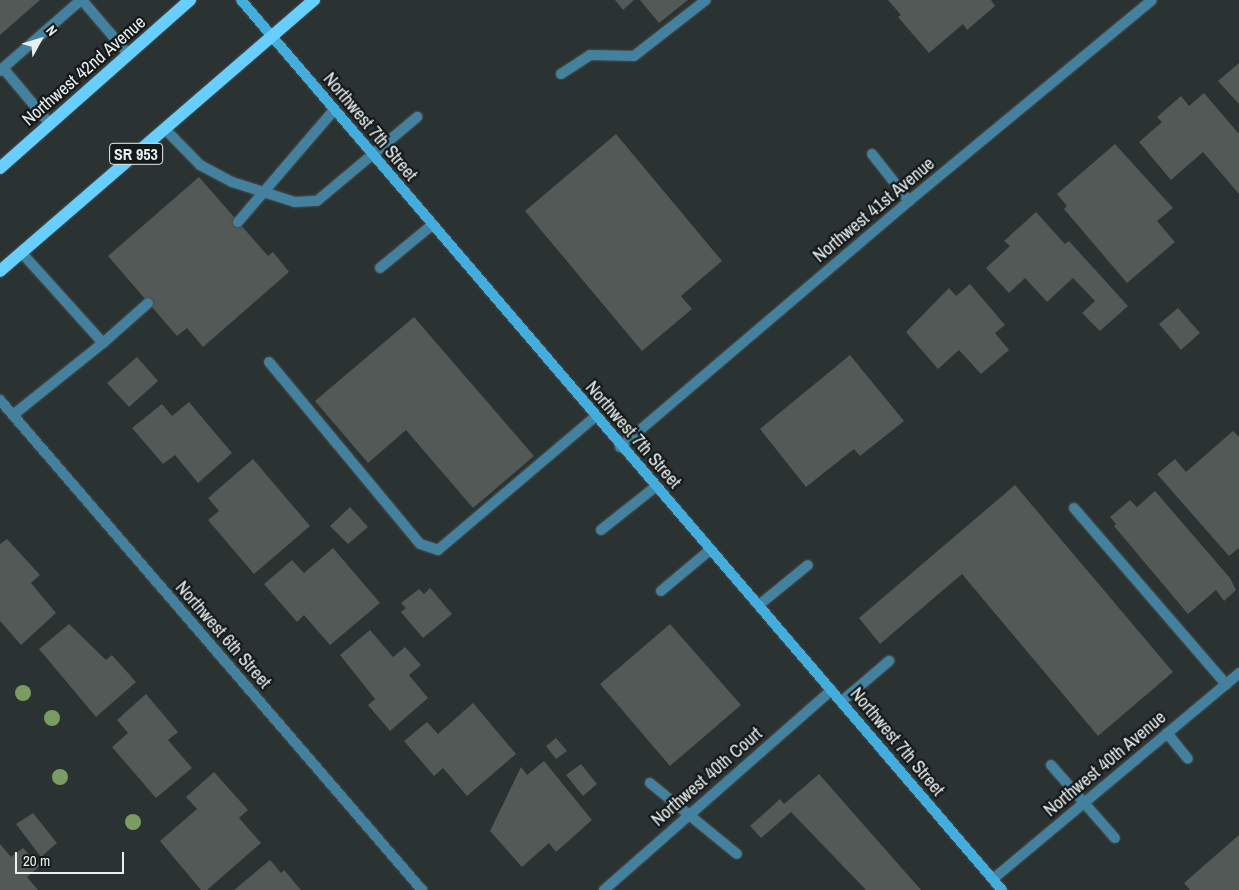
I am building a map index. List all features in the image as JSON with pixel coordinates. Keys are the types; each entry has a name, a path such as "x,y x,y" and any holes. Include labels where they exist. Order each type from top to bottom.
{"main road":[{"name":"Northwest 42nd Avenue","path":"0,168 190,0"},
{"name":"Northwest 7th Street","path":"241,0 620,447 842,701 1002,890"},
{"name":"SR 953","path":"0,271 314,0"}],"street":[{"path":"50,124 2,70 82,0 129,55"},
{"path":"561,74 590,55 634,56 706,0"},
{"name":"Northwest 41st Avenue","path":"620,447 909,201 1152,0"},
{"path":"238,222 334,110"},
{"path":"165,129 200,165 232,182 295,202 317,201 418,117"},
{"path":"872,154 909,201"},
{"path":"380,268 432,224"},
{"path":"21,252 103,344"},
{"path":"13,415 103,344 148,303"},
{"path":"269,362 420,544 438,550 595,417"},
{"name":"Northwest 6th Street","path":"0,400 422,890"},
{"path":"602,530 655,487"},
{"path":"1074,508 1226,684"},
{"path":"661,591 710,550"},
{"path":"759,605 808,565"},
{"path":"842,701 889,661"},
{"name":"Northwest 40th Avenue","path":"993,879 1239,673"},
{"name":"Northwest 40th Court","path":"604,890 832,690"},
{"path":"1167,733 1188,759"},
{"path":"1051,765 1115,838"},
{"path":"650,783 688,816 737,854"}],"building":[{"path":"0,0 40,0 0,35"},
{"path":"615,0 634,0 623,10"},
{"path":"640,0 688,0 659,23"},
{"path":"888,0 991,0 995,6 967,30 963,24 929,53 898,17 901,15"},
{"path":"1239,63 1239,104 1218,81"},
{"path":"1204,93 1239,134 1239,194 1203,152 1171,180 1139,142 1162,122 1157,117 1181,96 1189,106"},
{"path":"616,134 722,261 681,296 692,309 642,351 525,211"},
{"path":"1115,144 1173,208 1157,221 1175,242 1127,283 1064,209 1067,206 1057,194"},
{"path":"199,177 268,256 273,252 289,272 203,347 187,328 177,336 108,256"},
{"path":"1036,212 1065,244 1069,241 1128,306 1100,331 1082,313 1095,301 1073,278 1047,302 1025,278 1009,293 986,268 1010,246 1004,241"},
{"path":"970,284 1005,325 995,333 1009,350 981,374 959,350 938,369 906,332 949,288 956,296"},
{"path":"1178,308 1200,333 1181,350 1159,324"},
{"path":"414,317 534,456 473,508 406,430 368,463 315,401"},
{"path":"850,355 904,421 860,456 854,449 806,487 760,429"},
{"path":"137,357 158,381 129,407 107,383"},
{"path":"189,402 232,453 198,483 175,455 163,464 132,428 162,404 172,416"},
{"path":"1233,431 1239,437 1239,548 1229,556 1157,474 1175,459 1186,472"},
{"path":"253,459 310,526 254,574 208,520 219,511 208,498"},
{"path":"1015,485 1173,672 1098,736 962,574 880,644 859,618"},
{"path":"1155,491 1230,578 1236,590 1224,601 1216,590 1188,614 1114,526 1116,524 1110,517 1130,500 1137,507"},
{"path":"350,507 368,527 348,544 330,526"},
{"path":"7,539 40,575 31,583 56,613 21,645 0,621 0,544"},
{"path":"333,548 380,603 330,645 304,615 297,622 264,584 292,560 304,573"},
{"path":"430,588 452,614 423,638 401,612 406,608 401,603 419,589 424,594"},
{"path":"69,624 106,660 112,655 136,682 96,717 39,649"},
{"path":"670,624 741,705 670,766 600,684"},
{"path":"370,630 393,657 405,647 421,665 409,675 428,698 390,731 368,705 375,699 340,655"},
{"path":"146,694 178,732 168,740 192,768 156,798 112,747 128,733 117,720"},
{"path":"473,703 516,754 467,796 443,768 434,776 404,741 427,722 438,734"},
{"path":"556,738 567,751 556,759 546,746"},
{"path":"544,761 592,820 556,852 549,843 522,867 490,831 521,767 527,775"},
{"path":"581,764 597,784 583,796 566,775"},
{"path":"214,772 248,810 239,818 261,843 207,890 201,890 160,841 197,809 186,797"},
{"path":"819,774 921,890 866,890 791,812 761,838 750,826 780,799 784,804"},
{"path":"33,813 57,843 41,857 16,824"},
{"path":"1239,835 1239,890 1190,890 1184,883"},
{"path":"0,844 11,857 23,848 40,866 27,877 38,890 0,890"},
{"path":"270,860 281,873 284,870 301,890 234,890"}]}
